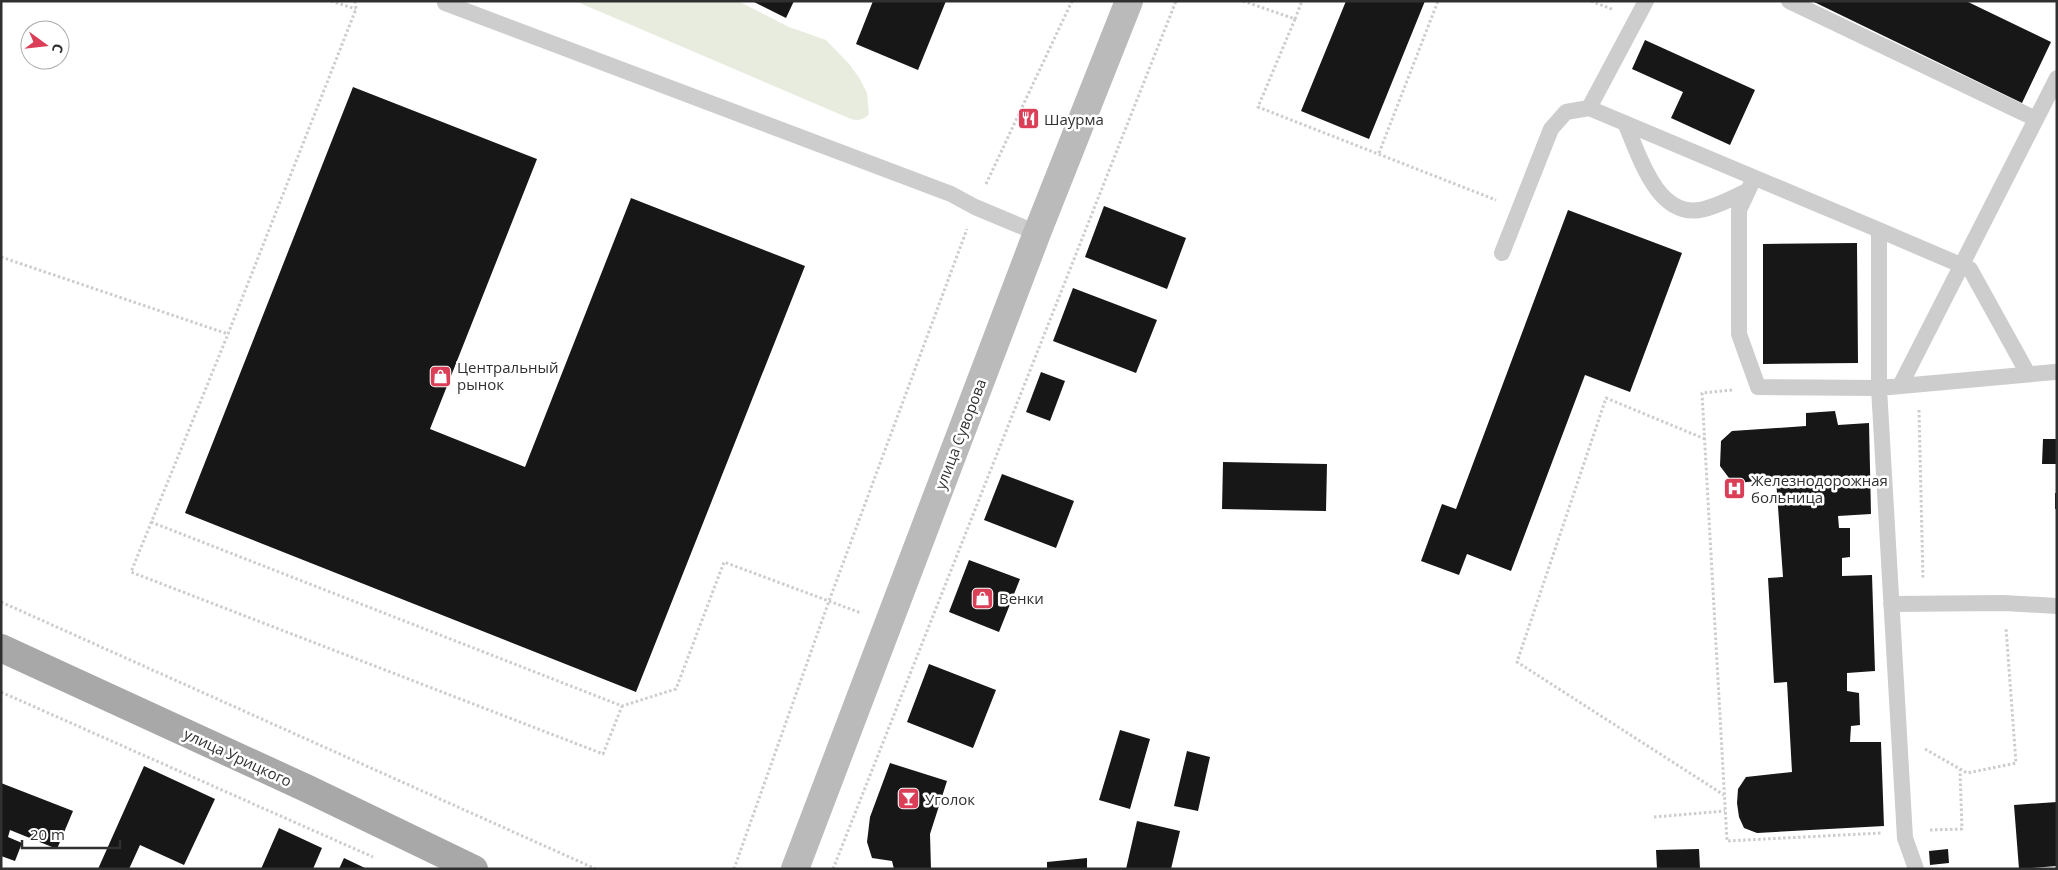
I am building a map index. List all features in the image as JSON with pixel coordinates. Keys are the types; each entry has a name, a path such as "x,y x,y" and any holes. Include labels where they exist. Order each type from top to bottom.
{"main road":[{"name":"улица Суворова","path":"795,869 1037,233 1129,1"},
{"name":"улица Урицкого","path":"1,648 308,789 474,869"}],"lane":[{"path":"1589,108 1646,1"},
{"path":"1789,1 2036,119"},
{"path":"445,3 952,194 976,207 1037,233"},
{"path":"1900,386 2057,78"},
{"path":"1502,253 1551,129 1566,112 1589,108 1625,123 1750,184 1880,230 1970,269 2028,374"},
{"path":"1625,123 1655,187 1670,204 1684,209 1700,210 1750,184"},
{"path":"1750,184 1739,210 1739,334 1758,388 1879,388 2055,372"},
{"path":"1880,230 1879,388 1891,604 1904,831 1916,869"},
{"path":"1891,604 2004,603 2057,606"}],"path":[{"path":"331,1 356,9"},
{"path":"355,1 356,9 228,334 131,572 603,754 622,706"},
{"path":"734,869 829,601 976,207 1072,1"},
{"path":"833,869 1176,1"},
{"path":"1243,1 1295,18"},
{"path":"1302,1 1258,107 1519,209"},
{"path":"1379,153 1438,1"},
{"path":"1,257 228,334"},
{"path":"1919,384 1924,604"},
{"path":"1758,388 1702,393 1727,842 1962,829 1960,770"},
{"path":"1705,439 1606,398 1517,662 1724,795"},
{"path":"151,522 622,706 676,689 724,562 888,622"},
{"path":"1,602 596,869"},
{"path":"1899,735 1967,773 2016,763 2004,603"},
{"path":"1,692 381,861"},
{"path":"1654,817 1726,811"}],"shaded area":[{"path":"575,1 738,1 789,27 826,40 850,65 860,79 867,93 869,114 861,120 851,119"}],"building":[{"path":"752,1 794,1 786,18"},
{"path":"873,1 946,1 918,70 856,44"},
{"path":"1346,1 1425,1 1369,139 1301,111"},
{"path":"1812,1 1966,1 2051,42 2022,103"},
{"path":"1645,40 1755,90 1730,145 1671,118 1683,92 1632,69"},
{"name":"Центральный рынок","path":"353,87 537,159 430,429 525,467 631,198 805,266 636,692 185,513"},
{"path":"1104,206 1186,238 1167,289 1085,257"},
{"path":"1568,210 1682,253 1630,392 1585,375 1511,571 1467,554 1459,575 1421,561 1442,504 1456,509"},
{"path":"1857,243 1858,363 1763,364 1763,244"},
{"path":"1073,288 1157,320 1136,373 1053,341"},
{"path":"1041,372 1065,381 1050,421 1026,412"},
{"path":"1835,411 1838,425 1869,423 1871,514 1838,516 1839,528 1850,528 1850,557 1842,558 1842,576 1872,575 1875,671 1847,673 1847,691 1859,693 1860,725 1851,726 1850,742 1881,742 1884,826 1757,833 1744,828 1739,817 1738,789 1746,777 1792,772 1787,682 1774,683 1768,578 1783,577 1776,479 1738,483 1729,478 1720,466 1721,441 1732,431 1806,426 1806,413"},
{"path":"2043,439 2057,439 2057,464 2042,464"},
{"path":"1223,462 1327,464 1326,511 1222,509"},
{"path":"1002,474 1074,501 1056,548 984,520"},
{"path":"2055,493 2057,493 2057,509 2055,509"},
{"name":"Венки","path":"969,560 1020,579 999,632 949,612"},
{"path":"929,664 996,690 973,748 907,722"},
{"path":"1120,730 1150,739 1130,809 1099,800"},
{"path":"1187,751 1210,757 1198,811 1174,806"},
{"name":"Уголок","path":"890,763 947,781 930,834 931,869 894,869 892,861 872,858 867,842 870,817"},
{"path":"144,766 215,799 184,865 140,845 129,869 98,869"},
{"path":"1,783 73,811 57,849 10,830 8,837 22,843 15,861 1,856"},
{"path":"2057,802 2057,866 2019,869 2014,805"},
{"path":"1137,821 1180,831 1171,869 1126,869"},
{"path":"279,828 322,848 313,869 261,869"},
{"path":"1699,849 1700,869 1657,869 1656,850"},
{"path":"1948,849 1949,863 1930,865 1929,851"},
{"path":"344,858 367,869 339,869"},
{"path":"1087,858 1087,869 1047,869 1047,862"}],"place":[{"name":"Шаурма","path":"1028,119"},
{"name":"Центральный рынок","path":"441,376"},
{"name":"Железнодорожная больница","path":"1735,489"},
{"name":"Венки","path":"983,598"},
{"name":"Уголок","path":"909,799"}]}
